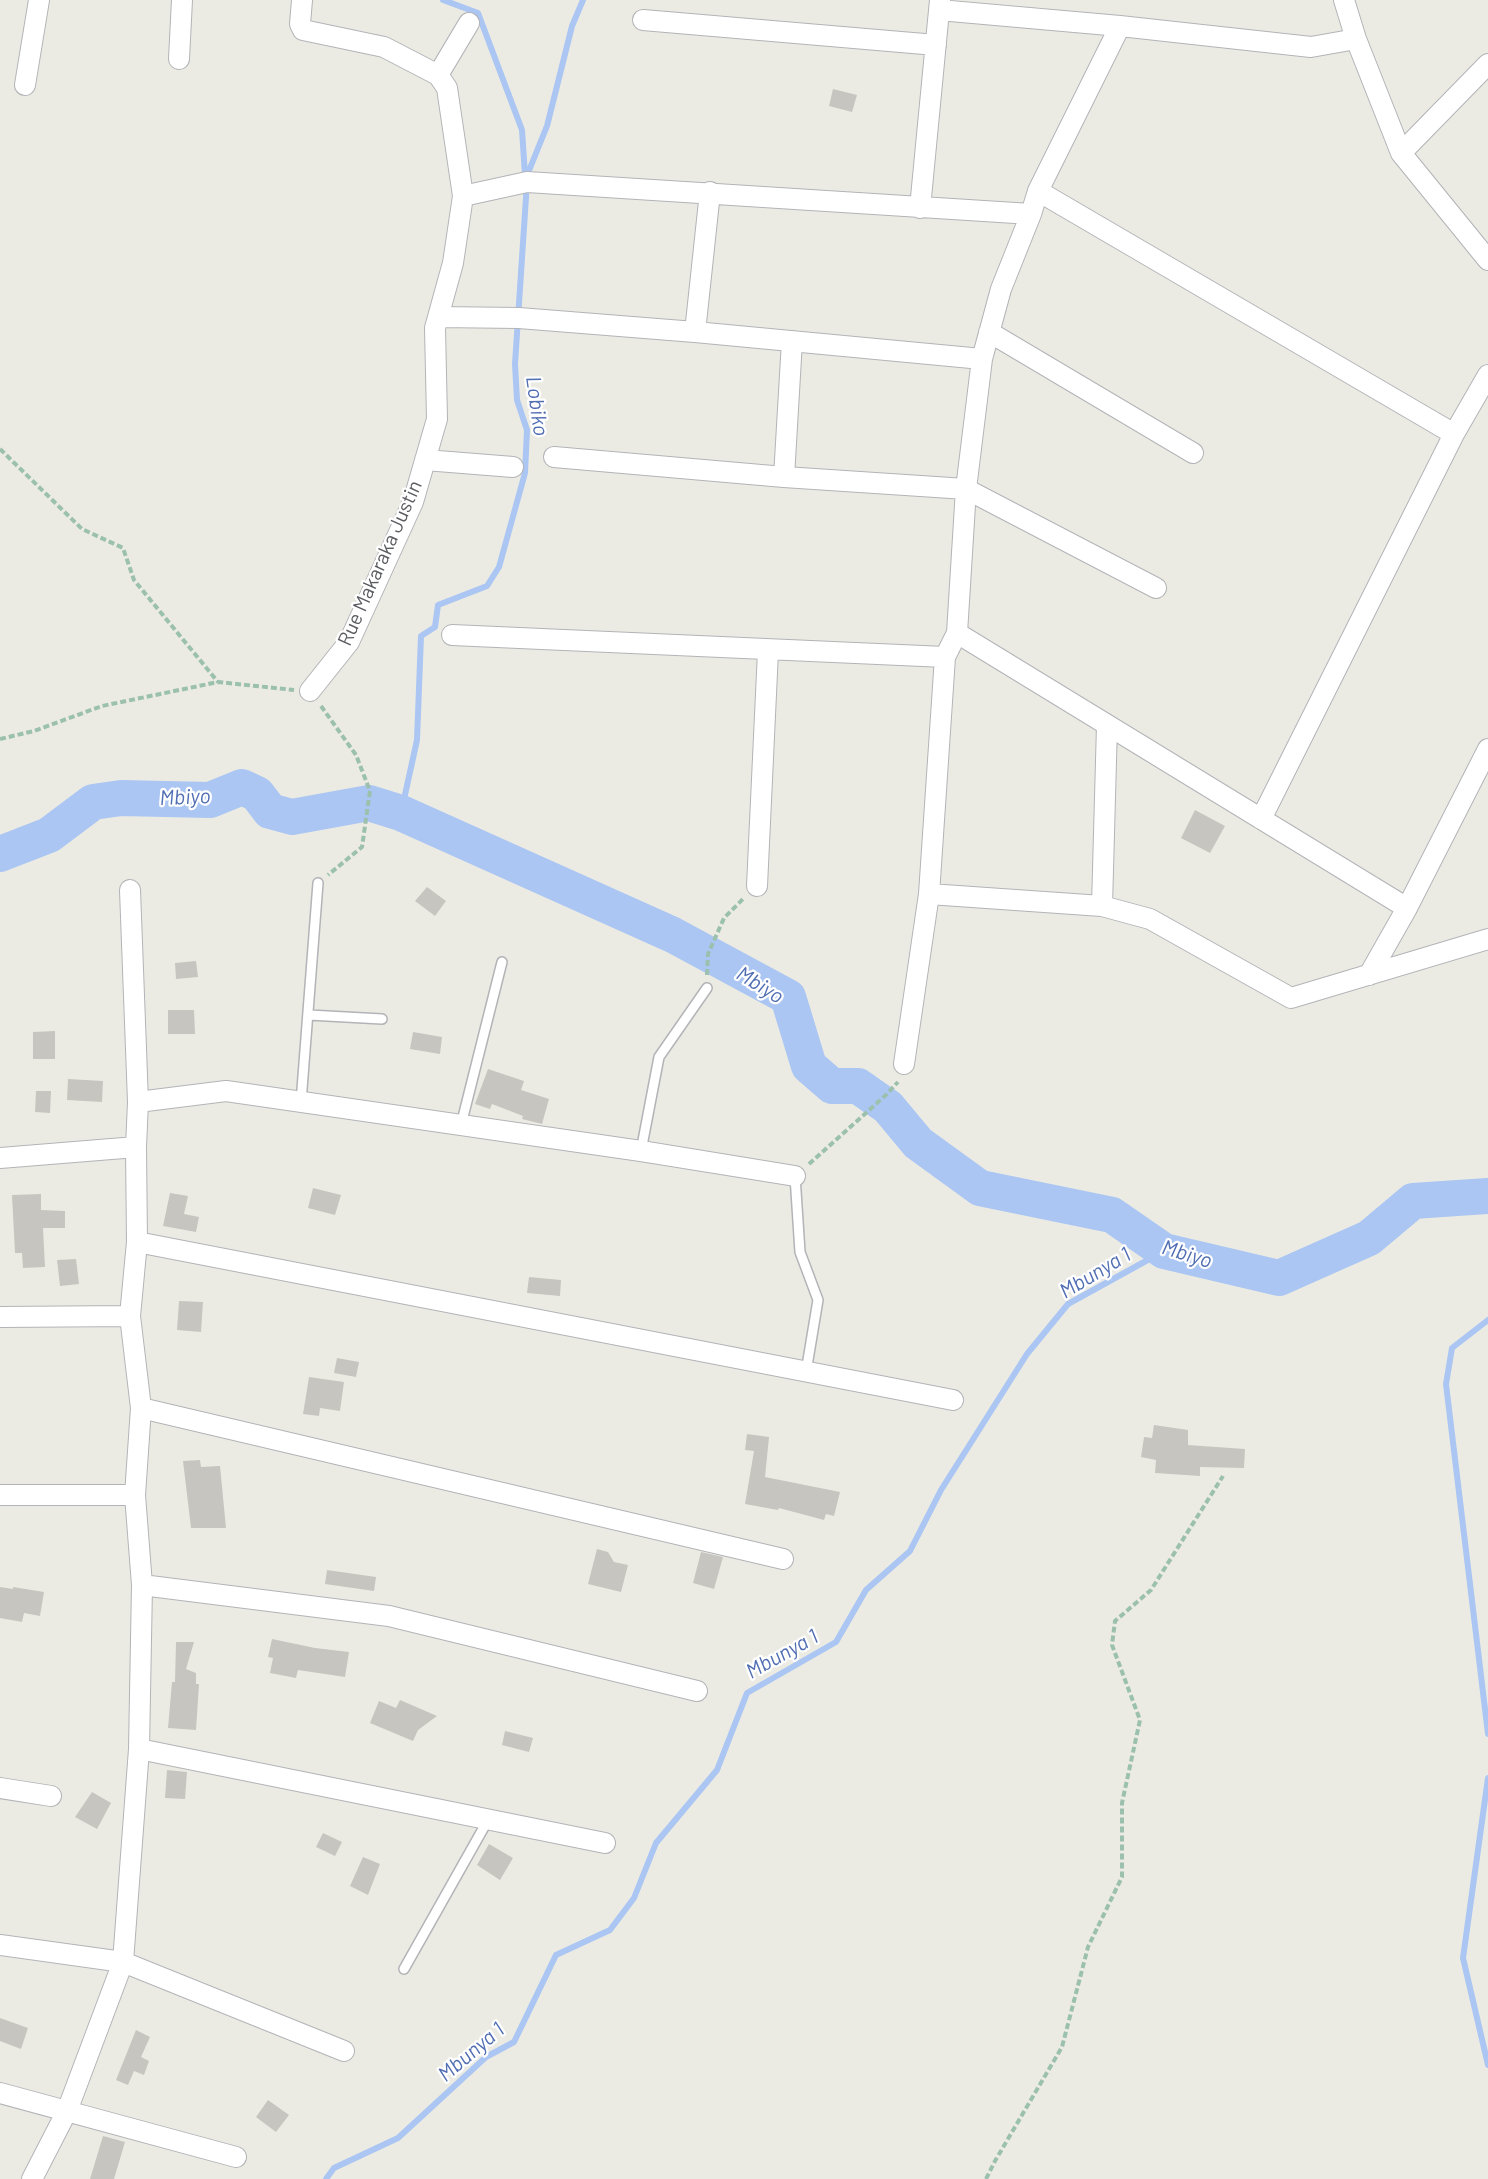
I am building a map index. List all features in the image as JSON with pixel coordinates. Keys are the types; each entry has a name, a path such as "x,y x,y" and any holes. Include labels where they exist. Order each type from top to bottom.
{"street":[{"path":"25,85 39,0"},
{"path":"179,59 182,0"},
{"path":"302,0 300,24 303,30 384,47 438,75 469,23"},
{"path":"1344,0 1356,39 1401,153 1488,260"},
{"path":"920,208 940,5 1311,47 1356,39"},
{"path":"643,20 936,45"},
{"path":"904,1064 929,894 945,657 957,633 966,489 982,359 1000,289 1032,214 1038,191 1120,26"},
{"path":"1401,153 1488,64"},
{"name":"Rue Makaraka Justin","path":"310,691 349,642 413,501 437,419 435,328 453,263 462,196 447,88 438,75"},
{"path":"462,196 527,182 1032,214"},
{"path":"1038,191 1454,434"},
{"path":"695,332 710,192"},
{"path":"438,316 519,318 982,359"},
{"path":"989,332 1192,453"},
{"path":"784,477 792,341"},
{"path":"1261,819 1454,434 1488,375"},
{"path":"554,457 784,477 966,489 1156,588"},
{"path":"425,460 513,467"},
{"path":"957,633 1407,908"},
{"path":"452,635 768,651 945,657"},
{"path":"757,885 768,651"},
{"path":"1102,906 1107,725"},
{"path":"1369,975 1407,908 1488,749"},
{"path":"32,2179 67,2111 123,1962 139,1749 142,1585 135,1495 141,1408 130,1316 137,1242 138,1101 130,890"},
{"path":"929,894 1102,906 1150,919 1291,998 1488,939"},
{"path":"138,1101 226,1091 641,1151 795,1176"},
{"path":"0,1158 136,1147"},
{"path":"137,1242 953,1400"},
{"path":"0,1317 130,1316"},
{"path":"141,1408 783,1559"},
{"path":"0,1495 135,1495"},
{"path":"142,1585 389,1616 697,1690"},
{"path":"139,1749 605,1843"},
{"path":"0,1788 51,1796"},
{"path":"0,1945 123,1962 344,2051"},
{"path":"0,2093 236,2157"}],"lane":[{"path":"301,1102 318,884"},
{"path":"461,1125 502,962"},
{"path":"641,1151 659,1057 707,988"},
{"path":"309,1015 382,1019"},
{"path":"795,1176 800,1252 818,1300 806,1372"},
{"path":"404,1969 488,1820"}],"path":[{"path":"0,449 82,529 123,549 134,580 218,682"},
{"path":"0,739 34,731 102,706 218,682 310,691 356,756 370,791 362,847 318,884"},
{"path":"707,988 708,954 724,918 757,885"},
{"path":"795,1176 887,1094"},
{"path":"986,2179 1062,2048 1088,1947 1122,1877 1122,1803 1140,1720 1112,1645 1114,1621 1151,1590 1223,1476"}],"building":[{"path":"833,89 857,95 852,112 829,106"},
{"path":"1195,810 1225,826 1210,853 1181,838"},
{"path":"427,887 446,901 435,916 415,901"},
{"path":"196,961 198,977 176,979 175,963"},
{"path":"168,1010 194,1010 195,1034 168,1034"},
{"path":"55,1031 55,1059 33,1059 33,1032"},
{"path":"413,1032 442,1037 440,1054 410,1049"},
{"path":"488,1069 524,1081 521,1090 549,1099 542,1124 522,1119 523,1116 492,1104 490,1109 475,1104"},
{"path":"68,1079 103,1081 102,1102 67,1100"},
{"path":"36,1091 51,1091 50,1113 35,1112"},
{"path":"313,1188 341,1195 335,1215 308,1208"},
{"path":"170,1193 188,1196 184,1214 199,1217 196,1232 163,1226"},
{"path":"41,1194 41,1210 65,1211 65,1228 43,1228 45,1267 23,1268 22,1253 15,1253 12,1195"},
{"path":"76,1259 79,1284 60,1286 57,1260"},
{"path":"529,1277 561,1280 560,1296 527,1293"},
{"path":"179,1301 203,1302 201,1332 177,1330"},
{"path":"337,1358 359,1362 356,1377 334,1373"},
{"path":"309,1377 344,1382 340,1411 320,1408 319,1416 303,1414"},
{"path":"1154,1425 1188,1430 1188,1445 1245,1449 1244,1468 1200,1467 1200,1476 1155,1473 1156,1460 1141,1457 1144,1437 1152,1438"},
{"path":"747,1434 769,1437 765,1477 840,1492 834,1516 826,1514 824,1520 779,1508 778,1510 745,1504 754,1451 745,1450"},
{"path":"200,1460 201,1467 220,1466 226,1528 191,1528 183,1461"},
{"path":"597,1549 608,1552 614,1562 628,1565 621,1592 588,1584"},
{"path":"701,1552 723,1557 714,1589 693,1583"},
{"path":"327,1570 376,1577 374,1591 325,1584"},
{"path":"0,1587 44,1592 40,1616 24,1613 22,1622 0,1618"},
{"path":"272,1639 349,1652 345,1677 298,1670 296,1678 270,1673 273,1658 268,1657"},
{"path":"176,1642 194,1642 186,1669 196,1673 196,1684 199,1684 196,1730 168,1728 172,1682 175,1682"},
{"path":"400,1700 437,1716 418,1730 413,1741 370,1723 379,1701 396,1708"},
{"path":"505,1731 533,1738 529,1752 502,1745"},
{"path":"167,1770 187,1772 185,1799 165,1798"},
{"path":"92,1792 111,1803 97,1829 75,1817"},
{"path":"323,1833 342,1842 335,1856 316,1847"},
{"path":"489,1844 513,1858 500,1880 477,1865"},
{"path":"363,1857 380,1864 368,1895 350,1886"},
{"path":"0,2018 28,2028 21,2049 0,2041"},
{"path":"136,2030 150,2037 141,2057 149,2061 144,2075 134,2071 128,2085 116,2080"},
{"path":"268,2100 289,2115 276,2132 256,2117"},
{"path":"103,2136 125,2142 114,2179 90,2179"}],"waterway":[{"path":"443,0 478,13 522,130 525,175"},
{"name":"Lobiko","path":"401,813 417,740 421,636 435,627 438,605 487,586 499,567 525,473 527,430 517,400 515,364 526,178 547,126 572,26 583,0"},
{"name":"Mbiyo","path":"0,854 49,835 93,802 121,798 210,800 242,787 257,794 270,811 292,817 369,803 401,813 673,935 788,997 809,1066 832,1086 858,1086 888,1107 918,1143 980,1188 1112,1215 1164,1251 1279,1278 1369,1238 1413,1201 1488,1196"},
{"name":"Mbunya 1","path":"326,2179 334,2168 398,2138 486,2057 514,2042 556,1955 610,1930 634,1898 656,1843 717,1770 747,1693 836,1642 866,1590 910,1551 941,1490 1027,1354 1068,1304 1164,1251"},
{"path":"1488,1320 1452,1348 1446,1384 1488,1734"},
{"path":"1488,1778 1463,1958 1488,2065"}]}
